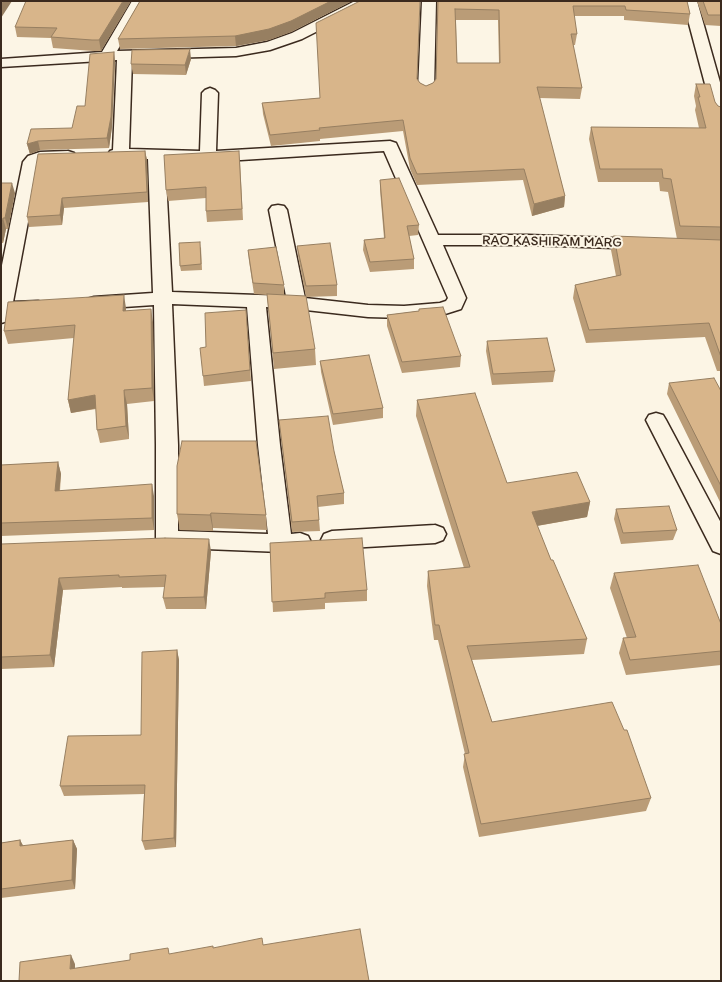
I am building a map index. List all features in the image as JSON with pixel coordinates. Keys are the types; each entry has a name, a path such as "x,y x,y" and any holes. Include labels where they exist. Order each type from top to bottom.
{"street":[{"path":"107,56 139,1"},
{"path":"426,90 429,1"},
{"path":"690,1 721,114"},
{"path":"1,63 125,55 236,52 270,46 297,36 367,3"},
{"path":"121,154 125,55"},
{"path":"208,156 210,93"},
{"path":"56,305 2,312 31,162 34,159 40,157 121,154 208,156 390,146 457,298 454,304 442,309 404,312 368,311 297,303 163,298 79,304"},
{"path":"156,155 163,298 167,445 166,539"},
{"path":"278,210 297,303"},
{"name":"RAO KASHIRAM MARG","path":"431,240 528,240 659,245"},
{"path":"256,301 269,445 281,543"},
{"path":"656,420 715,520 721,545"},
{"path":"143,540 166,539 281,543 435,534"}],"building":[{"path":"26,1 123,1 99,40 92,40 51,37 57,28 15,27"},
{"path":"140,1 331,1 291,21 269,29 235,36 118,39"},
{"path":"360,1 420,1 417,79 420,83 426,86 433,83 436,79 438,1 687,1 690,14 626,10 625,6 573,6 577,34 571,34 582,88 537,87 565,196 534,204 524,169 417,174 410,158 403,120 319,128 320,130 270,135 262,103 320,98 316,23","holes":["455,9 499,10 500,63 457,63"]},
{"path":"703,1 721,1 721,15 708,15"},
{"path":"190,49 185,65 131,64 132,50"},
{"path":"114,52 111,117 107,138 38,141 27,144 31,129 72,128 77,106 85,106 90,54"},
{"path":"696,84 710,84 715,102 721,107 721,227 680,226 671,179 663,178 662,169 600,169 591,127 706,128"},
{"path":"145,151 147,192 62,198 60,215 27,217 38,154"},
{"path":"239,151 242,209 206,211 206,187 166,190 164,155"},
{"path":"399,178 419,225 407,226 414,259 370,262 364,240 385,238 380,180"},
{"path":"1,183 12,183 5,218 3,218 1,229"},
{"path":"614,236 721,240 721,357 709,323 589,330 575,285 621,275"},
{"path":"200,242 201,264 180,266 179,243"},
{"path":"330,243 337,285 306,286 297,246"},
{"path":"276,247 284,285 253,283 248,250"},
{"path":"267,294 306,296 315,349 273,353"},
{"path":"124,295 123,311 151,309 152,388 124,390 126,426 97,430 95,395 68,400 75,325 4,331 8,302"},
{"path":"443,307 461,356 402,362 387,315 419,311 419,309"},
{"path":"246,310 250,370 203,376 200,348 206,347 205,313"},
{"path":"547,338 555,371 493,374 487,341"},
{"path":"369,355 383,408 333,414 320,361"},
{"path":"714,378 721,391 721,486 669,383"},
{"path":"475,393 507,483 577,472 590,502 532,512 551,560 553,560 587,639 467,646 492,722 612,702 624,730 627,730 651,798 481,824 464,754 469,753 439,625 435,625 428,571 470,567 417,400"},
{"path":"328,416 334,451 344,493 317,496 319,520 292,522 279,420"},
{"path":"182,441 256,441 266,515 211,513 210,515 177,514 177,466"},
{"path":"58,462 55,491 152,484 152,518 1,523 1,465"},
{"path":"669,506 677,530 623,533 616,509"},
{"path":"165,538 209,539 204,597 163,598 166,575 119,577 119,575 59,578 50,655 1,657 1,544"},
{"path":"362,538 367,590 325,593 325,598 272,602 270,543"},
{"path":"698,565 721,624 721,651 630,660 623,638 636,637 614,573"},
{"path":"177,650 174,838 142,841 145,785 60,786 68,736 141,735 142,652"},
{"path":"20,840 20,846 73,840 72,880 1,889 1,843"},
{"path":"360,929 369,981 19,981 20,962 71,955 70,969 130,960 130,954 168,948 169,954 213,946 213,948 262,938 263,945"}]}
